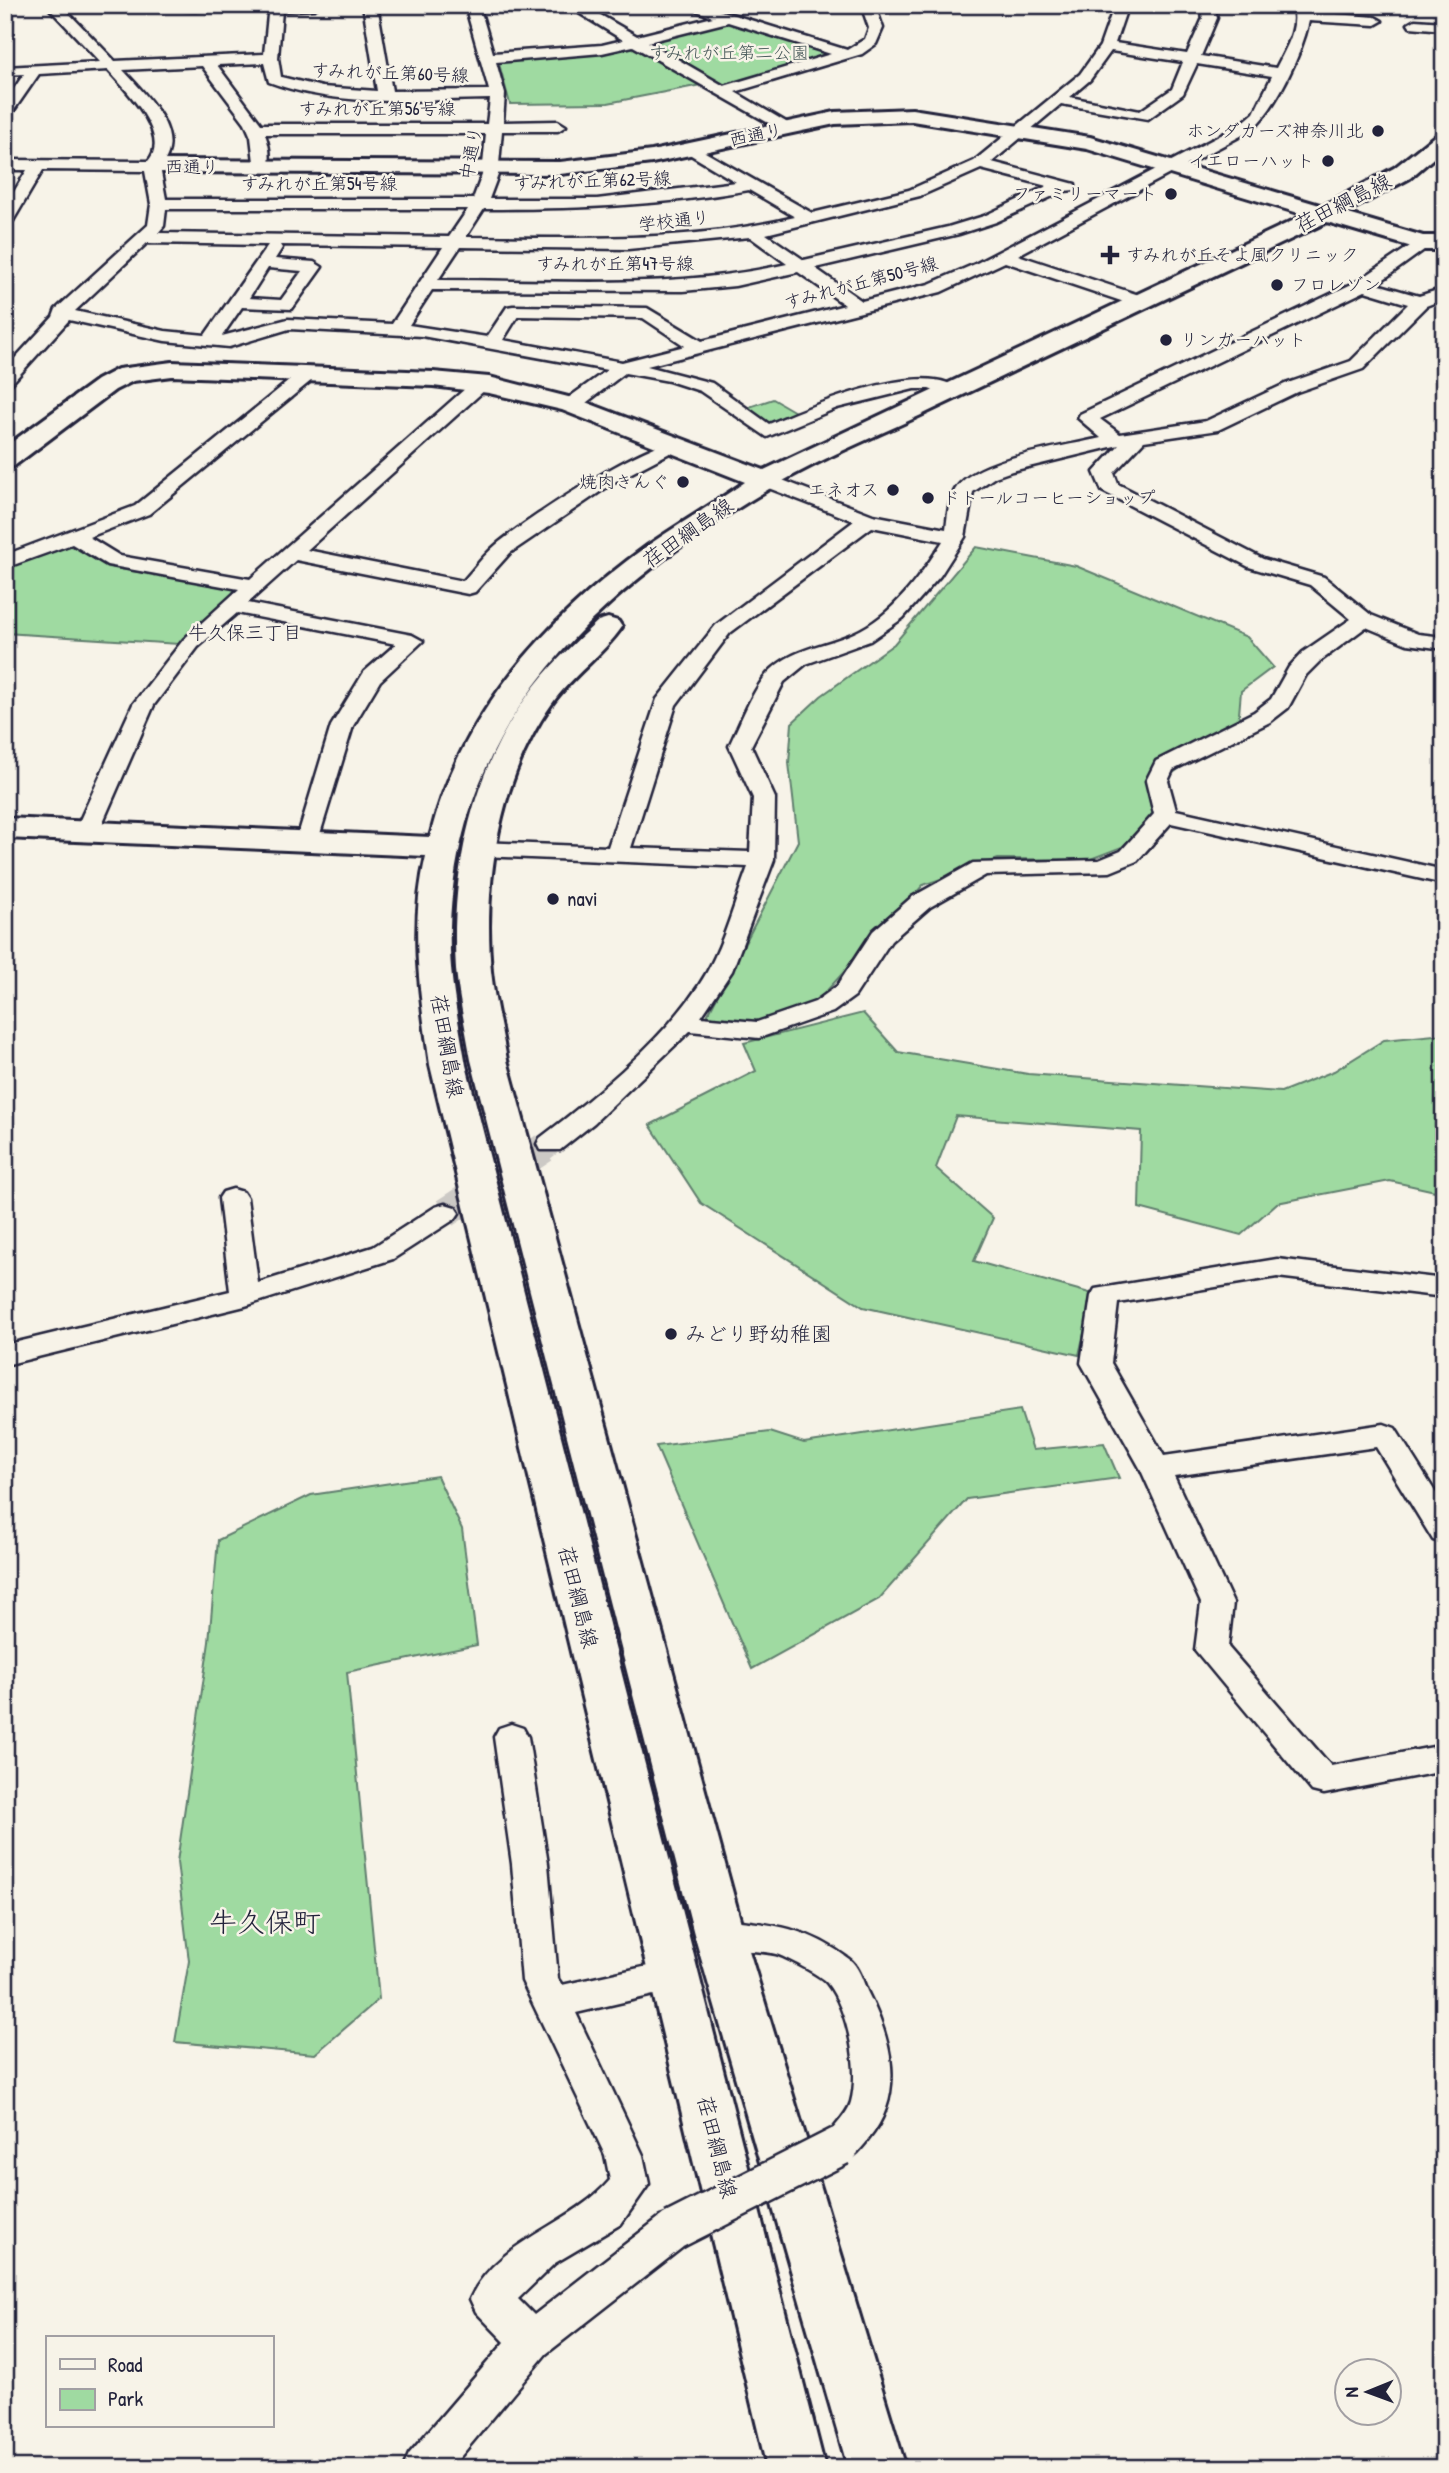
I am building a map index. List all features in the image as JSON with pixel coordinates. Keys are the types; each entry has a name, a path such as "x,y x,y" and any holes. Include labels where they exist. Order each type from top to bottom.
{"main road":[{"name":"西通り","path":"152,166 490,169 593,165 691,149 835,118 896,114 1023,130 1090,143 1336,217 1433,243"},
{"name":"荏田綱島線","path":"796,2468 675,1975 609,1723 448,1065 433,961 435,905 461,848 487,814 506,764 531,712 576,658 650,589 729,529 777,485 953,393 1142,302 1336,217 1402,173 1444,138"},
{"name":"荏田綱島線","path":"777,485 1444,167"},
{"path":"5,460 106,385 127,374 172,369 433,379 535,394 571,405 777,485"},
{"path":"5,828 461,848"},
{"name":"荏田綱島線","path":"461,848 473,961 489,1060 670,1736 719,1934 877,2468"}],"street":[{"path":"5,165 152,166 161,159 163,152 160,129 140,99 53,5"},
{"path":"183,6 209,5"},
{"path":"5,71 271,58 276,6 314,5"},
{"path":"370,5 385,94"},
{"name":"中通り","path":"398,329 479,204 490,169 498,94 472,5"},
{"path":"573,5 786,128"},
{"path":"687,5 846,54"},
{"path":"724,91 846,54 871,41 876,28 868,5"},
{"path":"1064,5 1120,6"},
{"path":"1058,99 1143,116 1178,91 1210,18 1207,5"},
{"name":"学校通り","path":"142,238 628,244 753,232 914,193 980,164 1086,77 1107,46 1120,6"},
{"path":"1301,10 1375,21"},
{"name":"すみれが丘第50号線","path":"622,367 935,288 1007,257 1245,128 1260,115 1298,38 1301,10"},
{"path":"489,58 570,53 637,41 728,18"},
{"path":"1415,24 1444,26"},
{"path":"1107,46 1281,73"},
{"name":"すみれが丘第60号線","path":"271,58 274,79 293,89 385,94 498,94"},
{"path":"205,60 257,130 261,145 261,167"},
{"path":"5,113 35,69"},
{"name":"すみれが丘第56号線","path":"257,130 558,126"},
{"path":"691,149 807,218"},
{"path":"980,164 1080,190"},
{"path":"5,221 38,165"},
{"path":"5,380 62,318 62,313 156,226 159,204 152,166"},
{"name":"すみれが丘第62号線","path":"479,204 629,202 748,185"},
{"name":"すみれが丘第47号線","path":"426,285 683,286 736,281 953,231 990,219 1062,186"},
{"name":"すみれが丘第54号線","path":"159,204 479,204"},
{"path":"753,232 859,307"},
{"path":"210,341 280,240"},
{"path":"1116,440 1087,418 1364,285 1433,243"},
{"path":"1007,257 1142,302"},
{"path":"237,302 286,305 314,267 264,263"},
{"path":"1364,285 1420,302"},
{"path":"550,1144 585,1117 684,1023 720,971 762,860 764,798 740,746 775,679 798,659 863,638 896,614 933,572 956,537 960,499 975,480 1005,467 1116,440 1211,426 1291,388 1357,365 1420,302 1444,293"},
{"path":"492,344 513,311 647,313 699,347"},
{"path":"62,313 165,336 210,341 229,342 288,324 398,329 492,344 672,376 706,387 767,431 831,404 914,384 932,384 953,393"},
{"path":"571,405 622,367"},
{"path":"5,562 142,510 306,376"},
{"path":"87,831 144,704 191,643 481,384"},
{"path":"1139,436 1104,471 1109,486 1256,563 1317,581 1364,619 1414,640 1444,643"},
{"path":"294,553 468,587 503,549 609,477 676,445"},
{"path":"777,485 868,520 956,537"},
{"path":"617,854 665,704 723,629 868,520"},
{"path":"75,537 114,561 255,586"},
{"path":"232,606 412,641 372,677 342,726 308,842"},
{"path":"1166,815 1157,780 1164,766 1262,717 1280,703 1297,672 1311,657 1364,619"},
{"path":"1166,815 1272,835 1343,855 1444,877"},
{"path":"684,1023 759,1030 824,1007 846,992 881,936 921,902 981,868 1102,867 1129,856 1166,815"},
{"path":"461,848 762,860"},
{"path":"233,1198 245,1297"},
{"path":"5,1355 245,1297 383,1253 445,1213"},
{"path":"1444,1288 1277,1268 1105,1296 1096,1363 1155,1468 1217,1603 1211,1650 1324,1781 1444,1758"},
{"path":"1155,1468 1384,1435 1444,1532"},
{"path":"511,1737 530,1864 540,1981 624,2154 630,2184 607,2212 541,2250 490,2299 532,2341"},
{"path":"432,2464 532,2341 674,2230 840,2146 869,2111 873,2078 866,2025 839,1971 784,1940 719,1934"},
{"path":"553,2003 675,1975"}],"green space":[{"name":"すみれが丘第二公園","path":"727,21 836,54 727,87 642,42"},
{"path":"635,45 706,84 608,103 510,104 498,60 601,53"},
{"path":"773,399 797,413 767,425 746,408"},
{"path":"71,545 108,567 236,588 222,609 179,644 5,633 5,568"},
{"path":"976,547 1076,566 1247,637 1273,667 1241,691 1238,726 1151,789 1156,815 1122,847 1088,860 998,859 923,885 812,1007 759,1026 707,1016 798,841 789,763 792,723 821,696 894,644"},
{"path":"863,1013 898,1052 1028,1074 1281,1092 1334,1071 1384,1040 1444,1034 1444,1193 1390,1181 1277,1203 1241,1235 1139,1208 1141,1131 956,1116 936,1168 993,1218 974,1261 1093,1294 1079,1355 863,1307 701,1203 650,1125 756,1071 744,1043"},
{"path":"1020,1410 1033,1450 1104,1443 1119,1478 967,1499 879,1599 752,1669 656,1446 770,1432 804,1443"},
{"path":"437,1476 462,1529 477,1645 347,1672 379,1999 315,2054 175,2042 189,1961 177,1862 209,1642 218,1540 311,1495"}],"tunnel":[{"path":"542,1150 550,1144"},
{"path":"445,1213 544,1148"}],"place":[{"name":"ホンダカーズ神奈川北","path":"1378,131"},
{"name":"イエローハット","path":"1328,161"},
{"name":"ファミリーマート","path":"1171,194"},
{"name":"すみれが丘そよ風クリニック","path":"1110,255"},
{"name":"フロレゾン","path":"1277,285"},
{"name":"リンガーハット","path":"1166,340"},
{"name":"焼肉きんぐ","path":"683,482"},
{"name":"エネオス","path":"893,490"},
{"name":"ドトールコーヒーショップ","path":"928,498"},
{"name":"navi","path":"553,899"},
{"name":"みどり野幼稚園","path":"671,1334"}],"district":[{"name":"牛久保三丁目","path":"245,632"},
{"name":"牛久保町","path":"265,1922"}]}
